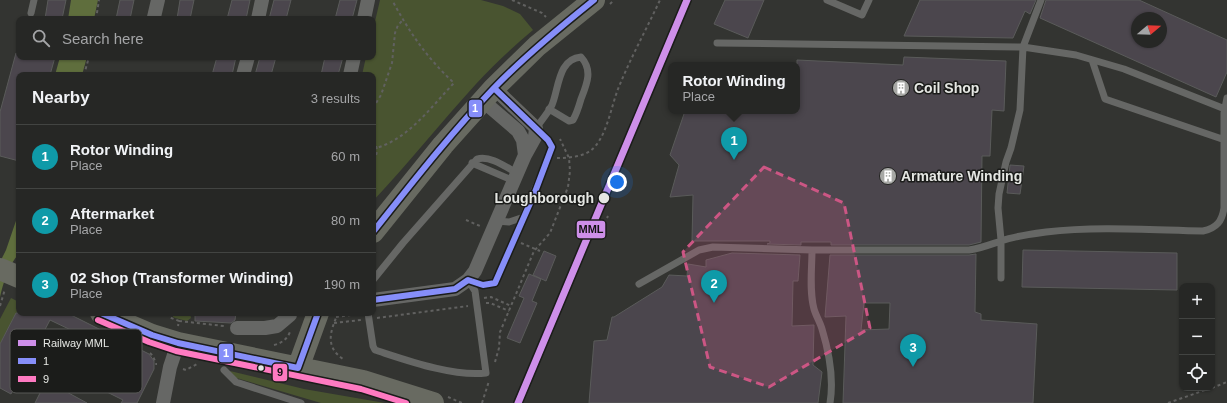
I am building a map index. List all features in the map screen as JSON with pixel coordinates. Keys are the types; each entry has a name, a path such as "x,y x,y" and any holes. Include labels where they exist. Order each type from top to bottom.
{"main road":[{"path":"376,228 444,145 489,94 537,46 594,0"},
{"path":"0,269 16,276"},
{"path":"109,316 138,329"},
{"path":"298,368 330,318"},
{"path":"142,331 152,335 178,334 298,368 363,381 433,403"}],"street":[{"path":"154,16 158,0"},
{"path":"259,16 262,0"},
{"path":"365,16 368,0"},
{"path":"244,72 247,60"},
{"path":"351,72 353,60"},
{"path":"376,300 456,290 476,271 515,177 535,137 538,125 489,94"},
{"path":"489,94 518,130 523,140 525,155"},
{"path":"237,328 265,328 278,332 289,316"},
{"path":"163,403 178,334"}],"lane":[{"path":"31,14 34,0"},
{"path":"827,0 862,15 869,0"},
{"path":"1001,278 1001,240 998,208 999,194 1020,110 1023,47 1041,0"},
{"path":"717,43 1023,47 1076,55 1124,69 1225,110"},
{"path":"468,280 483,285 495,283 524,217 552,147 551,143 538,125 549,109 552,105 563,69 567,62 574,58 581,57 588,69 588,79 573,120 569,121 549,109"},
{"path":"1092,60 1104,99 1224,140"},
{"path":"639,284 699,250 713,247 812,250 968,250 992,245 1001,240 1029,234 1073,229 1203,231 1215,227 1220,222 1226,203 1226,155 1224,140 1227,98"},
{"path":"376,276 403,243 477,159 486,158 504,166 515,177"},
{"path":"497,221 509,222 524,217"},
{"path":"812,250 812,299 814,310 822,330 830,368 831,401"},
{"path":"368,316 372,346 375,350 452,371 479,374 486,373 475,291 468,280"},
{"path":"224,370 236,382 301,403"}],"path":[{"path":"96,16 99,0"},
{"path":"376,156 377,148 394,141 409,131 454,83 440,70 419,45 392,0"},
{"path":"512,0 542,13 551,22"},
{"path":"548,158 574,157 590,151 598,142 605,128 618,90 660,0"},
{"path":"376,103 381,95 392,63 395,33 398,25 403,20"},
{"path":"85,72 88,60"},
{"path":"493,369 499,348 500,332 534,252 550,233 568,187 570,171 569,158 560,140 538,125"},
{"path":"376,314 490,303 509,311"},
{"path":"169,316 180,321 237,328"},
{"path":"330,318 355,316"},
{"path":"330,318 355,316"},
{"path":"330,318 331,344 339,356 345,361"},
{"path":"178,334 180,321"},
{"path":"147,350 154,356 156,364"},
{"path":"186,370 199,363"},
{"path":"482,403 491,376"},
{"path":"1215,386 1227,382"},
{"path":"1168,403 1202,391"}],"highlighted area":[{"path":"764,167 844,203 870,328 769,387 710,367 683,252"}],"shaded area":[{"path":"71,0 98,0 95,16 68,16"},
{"path":"380,0 481,0 503,6 520,14 533,30 503,56 483,77 376,198 376,72 363,72 365,60 376,60 376,17"},
{"path":"59,60 86,60 83,72 56,72"},
{"path":"16,221 16,257 9,268 0,297 0,262 6,250"},
{"path":"11,298 16,300 16,314 0,344 0,319"},
{"path":"191,316 191,318 187,321 173,317"},
{"path":"230,371 304,389 385,403 321,403 233,377"}],"building":[{"path":"48,0 66,0 63,16 45,16"},
{"path":"120,0 134,0 131,16 117,16"},
{"path":"180,0 194,0 191,16 177,16"},
{"path":"232,0 250,0 247,16 228,16"},
{"path":"274,0 291,0 287,16 270,16"},
{"path":"340,0 357,0 353,16 336,16"},
{"path":"725,0 764,0 748,38 714,24"},
{"path":"920,0 1036,0 1030,14 1025,11 1013,38 904,36"},
{"path":"1046,0 1139,0 1165,12 1131,12 1131,48 1167,48 1167,13 1227,40 1227,72 1216,97 1040,18"},
{"path":"16,53 16,60 54,60 51,72 16,72 16,160 0,156 0,112"},
{"path":"904,57 1006,61 1004,111 992,110 990,156 982,156 981,242 969,245 831,245 831,242 801,242 801,245 767,244 770,243 770,241 692,241 693,195 670,197 679,165 670,155 684,114 800,114 800,62 797,62 797,60 903,65"},
{"path":"216,60 235,60 233,72 213,72"},
{"path":"259,60 275,60 272,72 256,72"},
{"path":"324,60 342,60 339,72 322,72"},
{"path":"1010,165 1024,166 1020,194 1007,193"},
{"path":"1023,250 1177,253 1177,290 1022,287"},
{"path":"544,251 556,256 546,281 533,275"},
{"path":"732,253 800,255 798,281 793,281 792,326 814,325 813,365 822,372 818,403 589,403 594,341 607,340 612,317 662,287 669,275 687,276 688,264 706,267 706,260"},
{"path":"976,254 975,312 981,314 981,320 1037,324 1033,403 843,403 846,316 825,317 830,255","holes":["864,303 890,303 889,329 861,330"]},
{"path":"529,274 541,279 532,301 537,303 520,343 507,338 524,298 519,296"},
{"path":"16,313 16,316 73,316 99,329 69,329 50,320 45,329 10,329 11,394 0,388 0,344"},
{"path":"195,316 236,316 235,320 231,323 195,321"},
{"path":"142,350 149,354 154,361 154,369 142,393"},
{"path":"40,393 69,393 87,403 35,403"},
{"path":"109,393 142,393 137,403 121,403 123,400"}],"rail line":[{"name":"MML","path":"518,403 687,0"}],"transit line":[{"name":"1","path":"376,228 447,140 494,88 542,42 594,0"},
{"name":"1","path":"376,300 455,289 468,280 483,285 495,283 535,192 552,147 548,140 494,88"},
{"name":"1","path":"108,316 138,329"},
{"name":"1","path":"142,331 178,343 298,368 317,316"},
{"name":"9","path":"98,320 119,329"},
{"name":"9","path":"142,339 176,351 361,389 406,403"}],"place":[{"name":"Coil Shop","path":"901,88"},
{"name":"Rotor Winding","path":"734,160"},
{"name":"Armature Winding","path":"888,176"},
{"name":"Loughborough","path":"604,198"},
{"name":"Aftermarket","path":"714,303"},
{"name":"02 Shop (Transformer Winding)","path":"913,367"}]}
